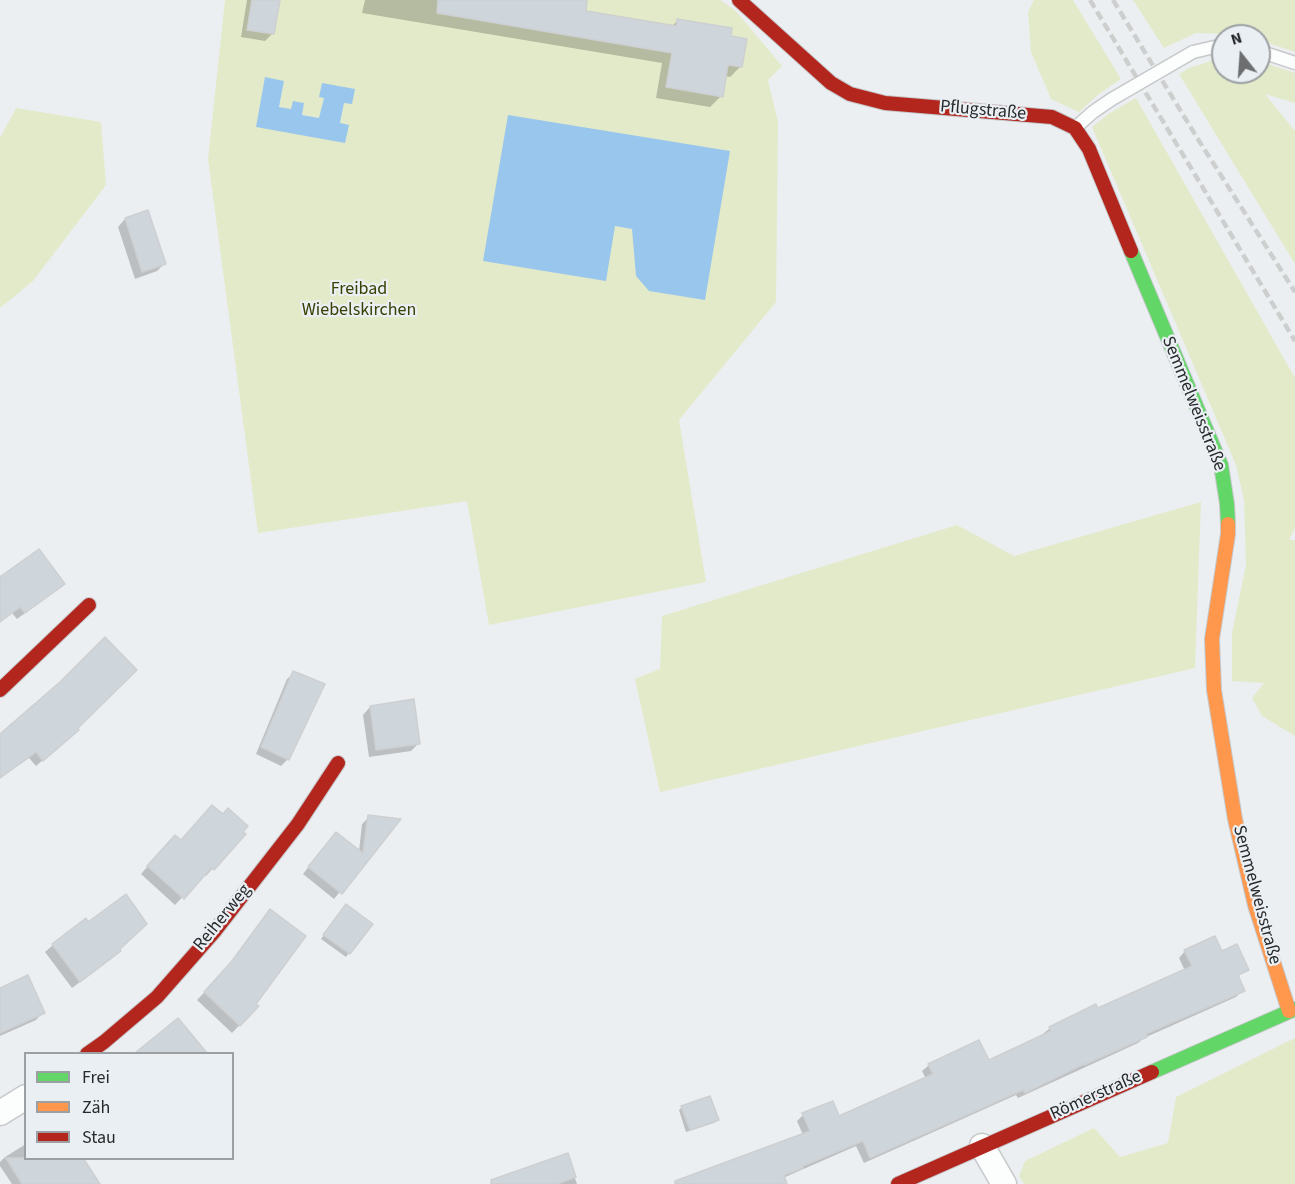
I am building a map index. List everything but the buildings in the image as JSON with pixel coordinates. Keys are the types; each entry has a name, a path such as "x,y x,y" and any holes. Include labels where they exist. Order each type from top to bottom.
{"street":[{"name":"Pflugstraße","path":"744,4 831,83 850,94 885,103 1052,117 1075,128"},
{"name":"Semmelweisstraße","path":"1075,128 1089,149 1221,465 1227,504 1228,534 1212,639 1214,690 1238,830 1256,905 1292,1010"},
{"path":"0,690 89,605"},
{"name":"Reiherweg","path":"89,1052 104,1042 157,997 214,932 298,824 338,764"},
{"name":"Römerstraße","path":"898,1184 1292,1010"},
{"path":"0,1113 24,1098"},
{"path":"982,1146 1004,1184"}],"lane":[{"path":"1075,128 1092,112 1112,99 1193,52 1211,48"},
{"path":"1271,55 1295,63"}],"green space":[{"name":"Freibad Wiebelskirchen","path":"225,0 720,0 735,10 782,66 768,80 778,122 776,302 679,420 706,582 489,625 467,501 258,533 208,159","holes":["284,81 279,107 291,109 304,103 302,115 320,118 324,98 344,103 340,123 256,127","730,152 636,276 633,229 615,226"]},
{"path":"1034,0 1073,0 1121,79 1079,112 1051,99 1031,52 1028,12"},
{"path":"1133,0 1295,0 1295,52 1271,44 1271,24 1211,24 1211,33 1196,33 1164,48"},
{"path":"1211,61 1211,84 1271,84 1271,65 1295,73 1295,103 1265,94 1295,131 1295,264 1179,74"},
{"path":"1136,98 1295,378 1295,528 1289,540 1295,540 1295,736 1262,716 1252,698 1264,683 1232,681 1232,633 1246,565 1244,500 1236,465 1092,127"},
{"path":"16,108 101,122 106,185 33,281 0,308 0,138"},
{"path":"1201,502 1195,668 660,792 635,679 660,669 662,616 957,525 1014,556"},
{"path":"1295,1038 1295,1184 1024,1184 1019,1176 1025,1161 1094,1128 1120,1157 1168,1143 1176,1097"}],"water":[{"path":"265,77 284,81 279,107 291,109 293,101 304,103 302,115 319,118 324,98 319,97 322,83 355,89 352,104 344,103 340,123 349,125 345,143 256,127"},
{"path":"508,115 730,151 705,300 649,291 636,276 632,229 615,226 606,281 483,261"}],"railway":[{"path":"1090,0 1295,341"},
{"path":"1113,0 1295,292"}],"traffic: fast":[{"path":"1131,251 1221,465 1228,524"},
{"path":"1152,1072 1295,1009"}],"traffic: slow":[{"path":"1228,524 1212,639 1214,690 1235,819 1255,905 1289,1011"}],"traffic: jam":[{"path":"739,0 831,83 850,94 885,103 1052,117 1075,128 1089,149 1131,251"},
{"path":"0,690 89,605"},
{"path":"90,1052 157,997 214,932 298,824 338,763"},
{"path":"898,1184 1152,1072"}]}
